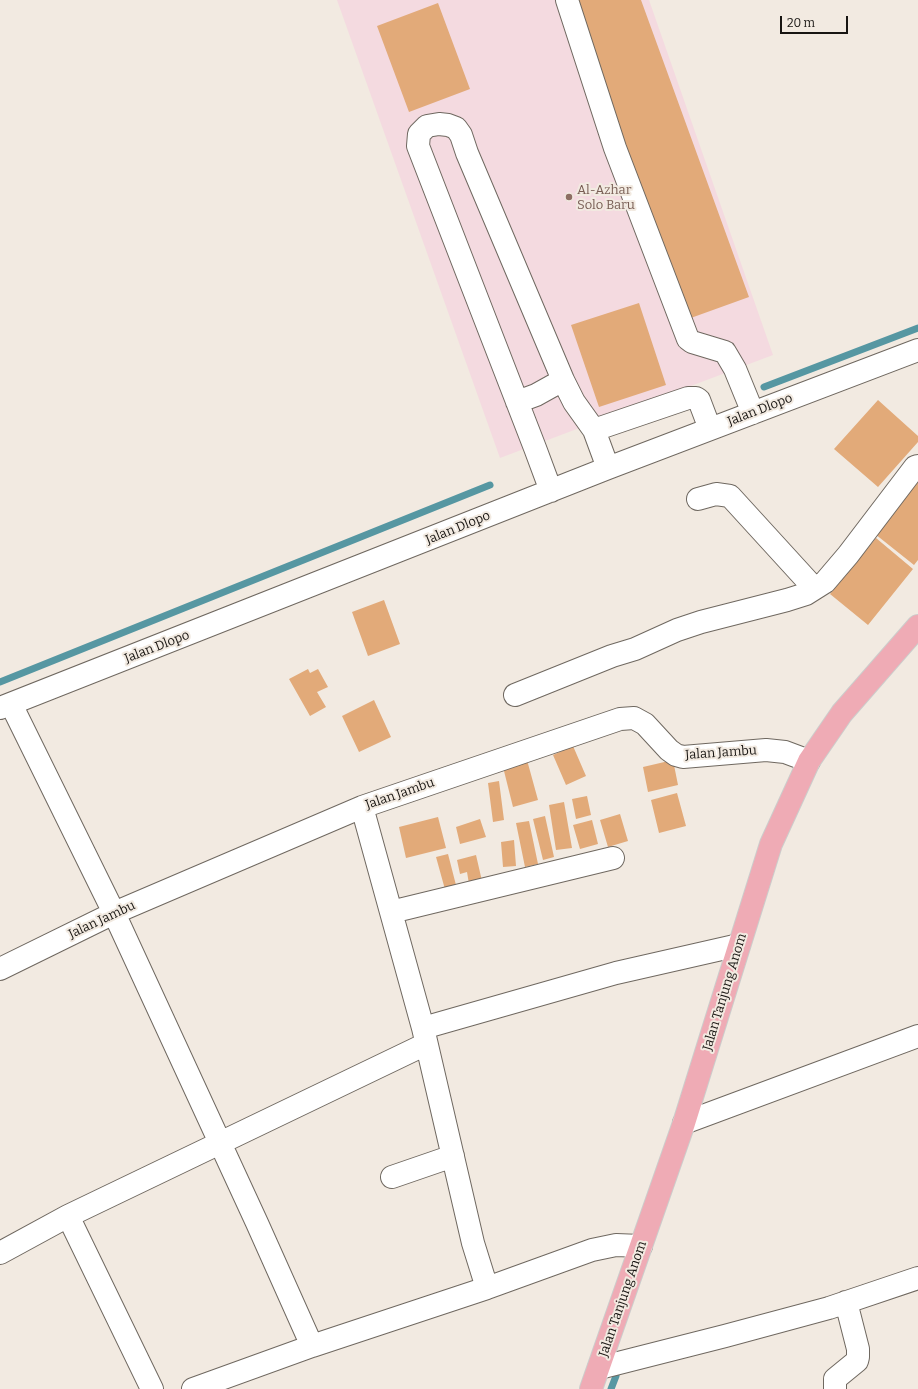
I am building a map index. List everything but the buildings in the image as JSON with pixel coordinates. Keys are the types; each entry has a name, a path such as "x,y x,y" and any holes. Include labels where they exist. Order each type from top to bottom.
{"main road":[{"name":"Jalan Tanjung Anom","path":"591,1389 684,1123 771,844 809,761 842,713 918,626"}],"street":[{"path":"567,0 615,148 688,339 692,342 725,352 735,369 753,413"},
{"path":"551,490 418,146 419,134 427,126 439,124 448,125 456,128 461,135 467,153 563,380 574,402 594,430 608,468"},
{"name":"Jalan Dlopo","path":"5,706 300,591 608,468 705,415 753,413 918,350"},
{"path":"517,402 536,395 563,380"},
{"path":"594,430 688,398 696,398 705,415"},
{"path":"515,695 701,622 806,594 825,582 848,555 915,467 918,466"},
{"path":"698,499 716,494 730,496 814,588"},
{"path":"5,706 114,913 312,1346"},
{"name":"Jalan Jambu","path":"0,969 114,913 362,807 620,719 634,718 645,724 669,750 676,755 683,757 766,750 785,752 809,761"},
{"path":"362,807 425,1036 473,1243 487,1288"},
{"path":"391,912 613,858"},
{"path":"0,1253 68,1216 220,1144 425,1036 616,973 739,946"},
{"path":"684,1123 918,1036"},
{"path":"392,1177 453,1156"},
{"path":"68,1216 152,1389"},
{"path":"193,1389 312,1346 487,1288 592,1250 616,1245 641,1246"},
{"path":"598,1368 725,1336 846,1302 918,1278"},
{"path":"835,1389 835,1379 857,1361 858,1356 858,1349 846,1302"}],"shaded area":[{"path":"337,0 649,0 773,355 500,458"}],"waterway":[{"path":"764,387 918,328"},
{"path":"0,682 490,485"},
{"path":"611,1389 616,1376"}],"place":[{"name":"Al-Azhar Solo Baru","path":"569,197"}]}
